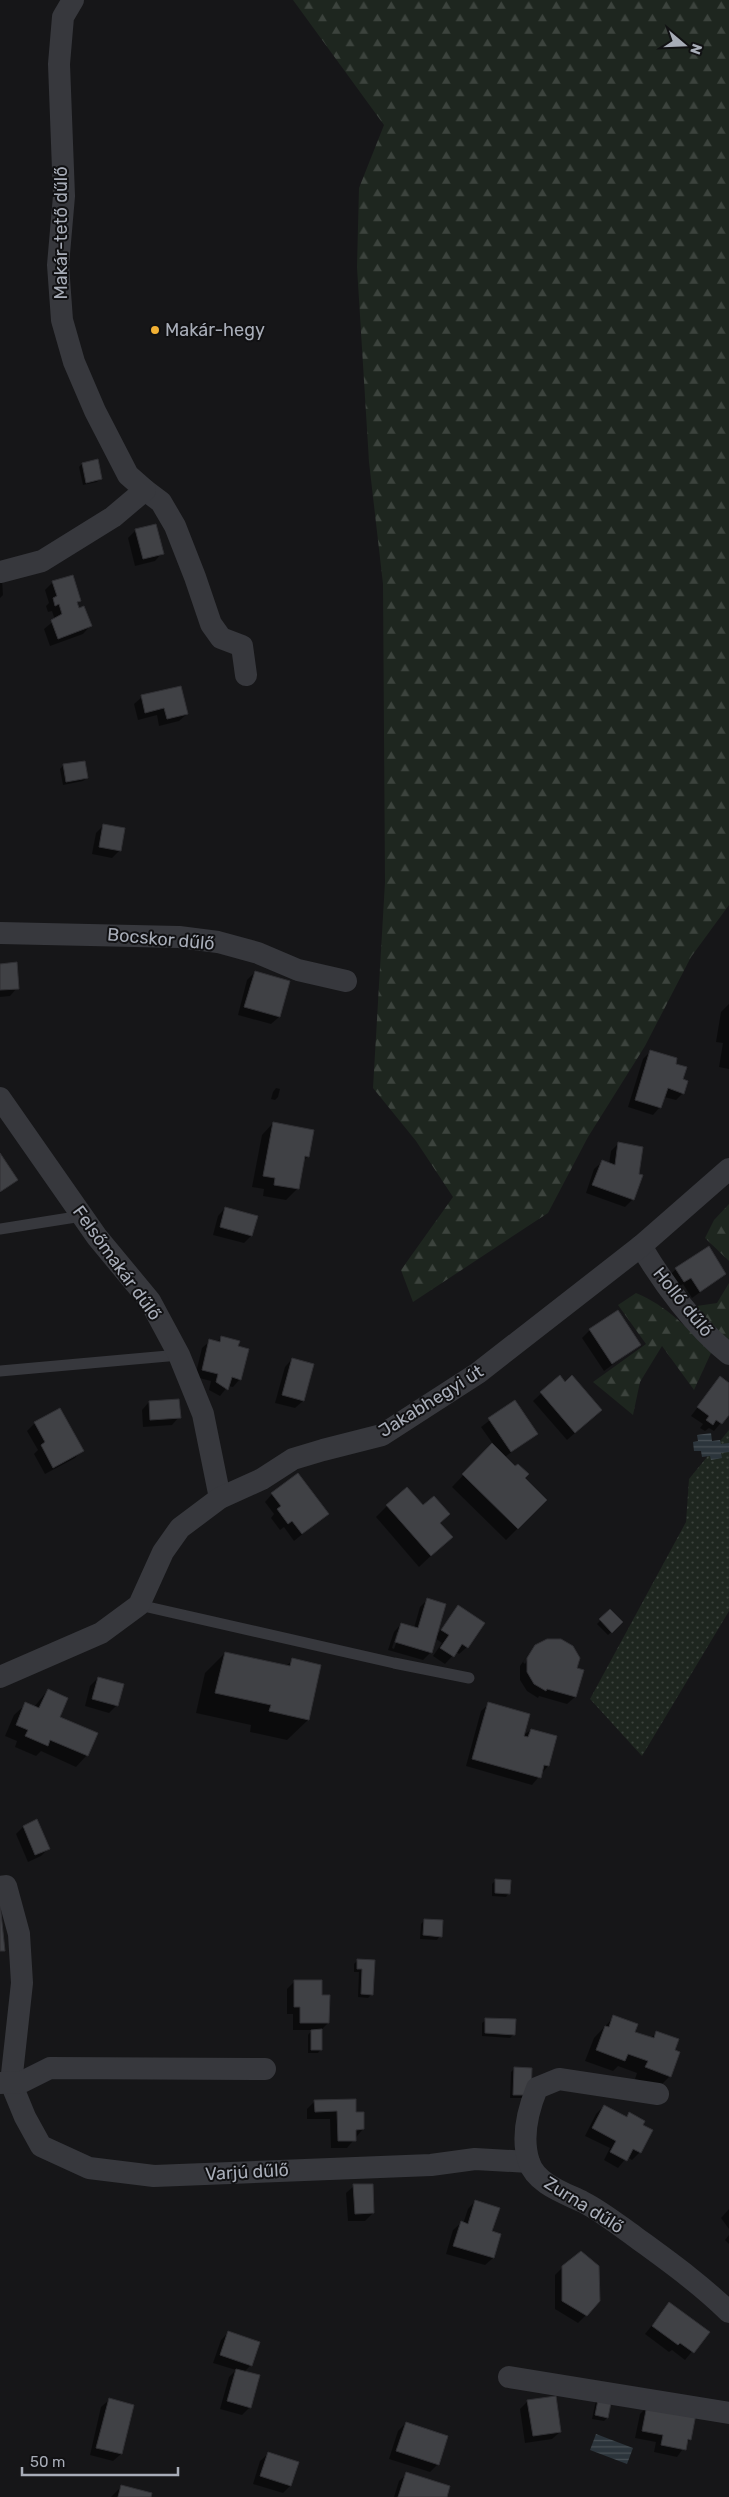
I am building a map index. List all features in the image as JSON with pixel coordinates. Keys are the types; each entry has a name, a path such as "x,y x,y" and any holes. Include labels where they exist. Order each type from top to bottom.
{"street":[{"name":"Makár-tető dűlő","path":"73,0 63,17 59,64 64,196 58,265 62,320 74,362 94,411 128,475 162,502 175,526 211,624 221,638 242,646 246,675"},
{"path":"0,572 42,561 113,517 145,490"},
{"name":"Bocskor dűlő","path":"0,933 178,937 218,942 258,953 298,970 346,981"},
{"name":"Felsőmakár dűlő","path":"0,1098 82,1216 150,1301 179,1355 203,1414 220,1498"},
{"name":"Jakabhegyi út","path":"0,1677 101,1633 139,1605 163,1552 180,1528 220,1498 262,1479 293,1459 382,1436 478,1373 641,1246 729,1169"},
{"name":"Holló dűlő","path":"641,1246 658,1274 715,1342 729,1354"},
{"name":"Varjú dűlő","path":"0,1887 6,1886 19,1934 22,1983 6,2083 41,2146 90,2168 154,2176 431,2165 475,2159 529,2162"},
{"path":"6,2083 22,2082 50,2068 265,2069"},
{"name":"Zurna dűlő","path":"658,2094 559,2079 537,2088 529,2108 526,2132 529,2162 536,2175 550,2185 592,2206 698,2282 729,2312"},
{"path":"508,2377 729,2413"}],"lane":[{"path":"0,1228 82,1216"},
{"path":"0,1370 179,1355"},
{"path":"139,1605 394,1664 468,1678"}],"green space":[{"path":"293,0 729,0 729,905 691,957 645,1046 588,1137 548,1213 413,1302 401,1270 453,1197 416,1141 373,1088 385,882 383,584 369,462 357,267 359,188 384,125"},
{"path":"729,1204 729,1261 705,1238 714,1220"},
{"path":"729,1283 729,1341 690,1307 717,1303"},
{"path":"636,1293 658,1304 667,1311 685,1326 711,1353 694,1390 662,1346 640,1382 633,1415 593,1382 646,1344 618,1305"},
{"path":"729,1430 729,1611 642,1756 590,1699 686,1522 689,1479"}],"shaded area":[{"path":"711,1433 712,1441 720,1440 721,1444 729,1443 729,1452 721,1453 722,1458 711,1460 710,1456 702,1457 701,1451 694,1451 693,1442 698,1441 697,1435"},
{"path":"596,2434 633,2448 627,2464 590,2450"}],"building":[{"path":"98,459 102,479 86,483 82,463"},
{"path":"156,524 164,554 143,559 135,529"},
{"path":"73,575 81,601 77,602 79,608 84,606 92,626 58,639 51,620 62,614 59,604 55,606 53,598 57,596 52,581"},
{"path":"181,686 188,714 167,719 164,708 145,713 141,695"},
{"path":"85,761 88,778 66,782 63,764"},
{"path":"103,824 125,828 121,851 99,847"},
{"path":"17,962 19,989 0,990 0,964"},
{"path":"255,971 290,981 280,1017 244,1007"},
{"path":"650,1050 677,1058 676,1064 687,1067 683,1079 688,1081 684,1094 668,1088 661,1108 635,1100"},
{"path":"273,1122 314,1130 309,1157 305,1156 299,1189 274,1185 275,1178 263,1176"},
{"path":"618,1142 643,1147 639,1174 643,1175 634,1200 592,1185 602,1160 615,1165"},
{"path":"0,1153 18,1180 0,1192"},
{"path":"225,1207 258,1216 252,1236 220,1227"},
{"path":"709,1246 726,1274 700,1292 691,1278 684,1282 675,1268"},
{"path":"618,1310 641,1345 612,1364 589,1329"},
{"path":"221,1336 240,1341 238,1346 249,1349 241,1380 232,1377 228,1390 216,1382 218,1374 202,1370 209,1339 220,1342"},
{"path":"292,1358 314,1364 304,1401 282,1395"},
{"path":"560,1375 565,1382 572,1375 602,1410 575,1433 540,1392"},
{"path":"720,1376 729,1383 729,1415 722,1424 716,1420 713,1425 706,1420 709,1416 697,1407"},
{"path":"179,1399 181,1418 150,1420 149,1401"},
{"path":"515,1400 538,1434 511,1452 488,1418"},
{"path":"60,1408 84,1451 53,1468 41,1445 45,1442 34,1422"},
{"path":"492,1443 515,1466 518,1464 529,1474 525,1478 547,1500 518,1529 462,1474"},
{"path":"298,1473 329,1514 302,1534 292,1521 288,1524 277,1509 281,1506 271,1493"},
{"path":"407,1487 423,1505 434,1496 450,1514 440,1523 453,1537 431,1556 386,1505"},
{"path":"427,1598 446,1604 432,1653 395,1642 401,1623 418,1628"},
{"path":"458,1605 485,1623 468,1648 462,1644 454,1657 440,1648 449,1635 441,1630"},
{"path":"610,1609 623,1622 612,1633 599,1619"},
{"path":"547,1639 561,1639 573,1646 580,1658 577,1668 584,1670 576,1697 547,1689 546,1691 534,1684 527,1672 527,1658 535,1645"},
{"path":"225,1652 290,1666 292,1658 321,1665 309,1720 269,1711 271,1705 215,1693"},
{"path":"98,1677 124,1684 118,1706 92,1699"},
{"path":"48,1689 68,1698 60,1717 98,1733 88,1756 50,1740 48,1746 25,1736 28,1730 16,1725 25,1702 39,1708"},
{"path":"488,1702 530,1714 524,1736 528,1737 531,1729 557,1736 549,1766 544,1765 541,1778 472,1759"},
{"path":"37,1819 50,1849 35,1855 23,1826"},
{"path":"495,1879 511,1880 510,1894 495,1893"},
{"path":"0,1903 5,1951 0,1951"},
{"path":"424,1919 443,1920 442,1937 423,1935"},
{"path":"357,1959 375,1960 373,1995 361,1994 362,1969 357,1969"},
{"path":"294,1980 322,1980 322,1995 330,1995 329,2023 300,2023 300,2007 294,2007"},
{"path":"613,2015 638,2024 635,2032 654,2038 656,2031 679,2039 675,2050 680,2052 671,2077 645,2067 648,2061 628,2054 625,2061 596,2050 605,2026 609,2027"},
{"path":"485,2018 516,2019 515,2035 485,2033"},
{"path":"322,2029 322,2050 311,2050 311,2030"},
{"path":"514,2067 532,2068 531,2095 513,2095"},
{"path":"356,2099 356,2112 364,2112 364,2129 356,2130 356,2141 338,2141 337,2111 315,2112 314,2100"},
{"path":"604,2105 627,2117 629,2112 645,2121 643,2125 653,2130 641,2153 633,2149 627,2161 610,2152 616,2141 592,2128"},
{"path":"353,2184 373,2184 374,2213 355,2214"},
{"path":"475,2200 500,2208 492,2231 501,2234 494,2258 453,2246 461,2221 468,2224"},
{"path":"581,2251 599,2266 600,2301 587,2316 562,2301 562,2266"},
{"path":"669,2302 710,2332 694,2353 680,2343 678,2345 652,2326"},
{"path":"228,2331 260,2342 252,2366 220,2355"},
{"path":"236,2369 260,2375 251,2408 227,2401"},
{"path":"599,2395 612,2398 608,2418 595,2415"},
{"path":"556,2396 561,2432 533,2436 527,2400"},
{"path":"109,2398 134,2405 122,2454 96,2448"},
{"path":"647,2405 696,2414 691,2440 688,2439 686,2450 661,2445 663,2435 642,2431"},
{"path":"406,2422 448,2436 439,2465 396,2451"},
{"path":"268,2452 299,2462 291,2486 260,2476"},
{"path":"406,2472 450,2486 447,2497 398,2497"},
{"path":"121,2485 152,2493 151,2497 118,2497"}],"place":[{"name":"Makár-hegy","path":"155,330"}]}
